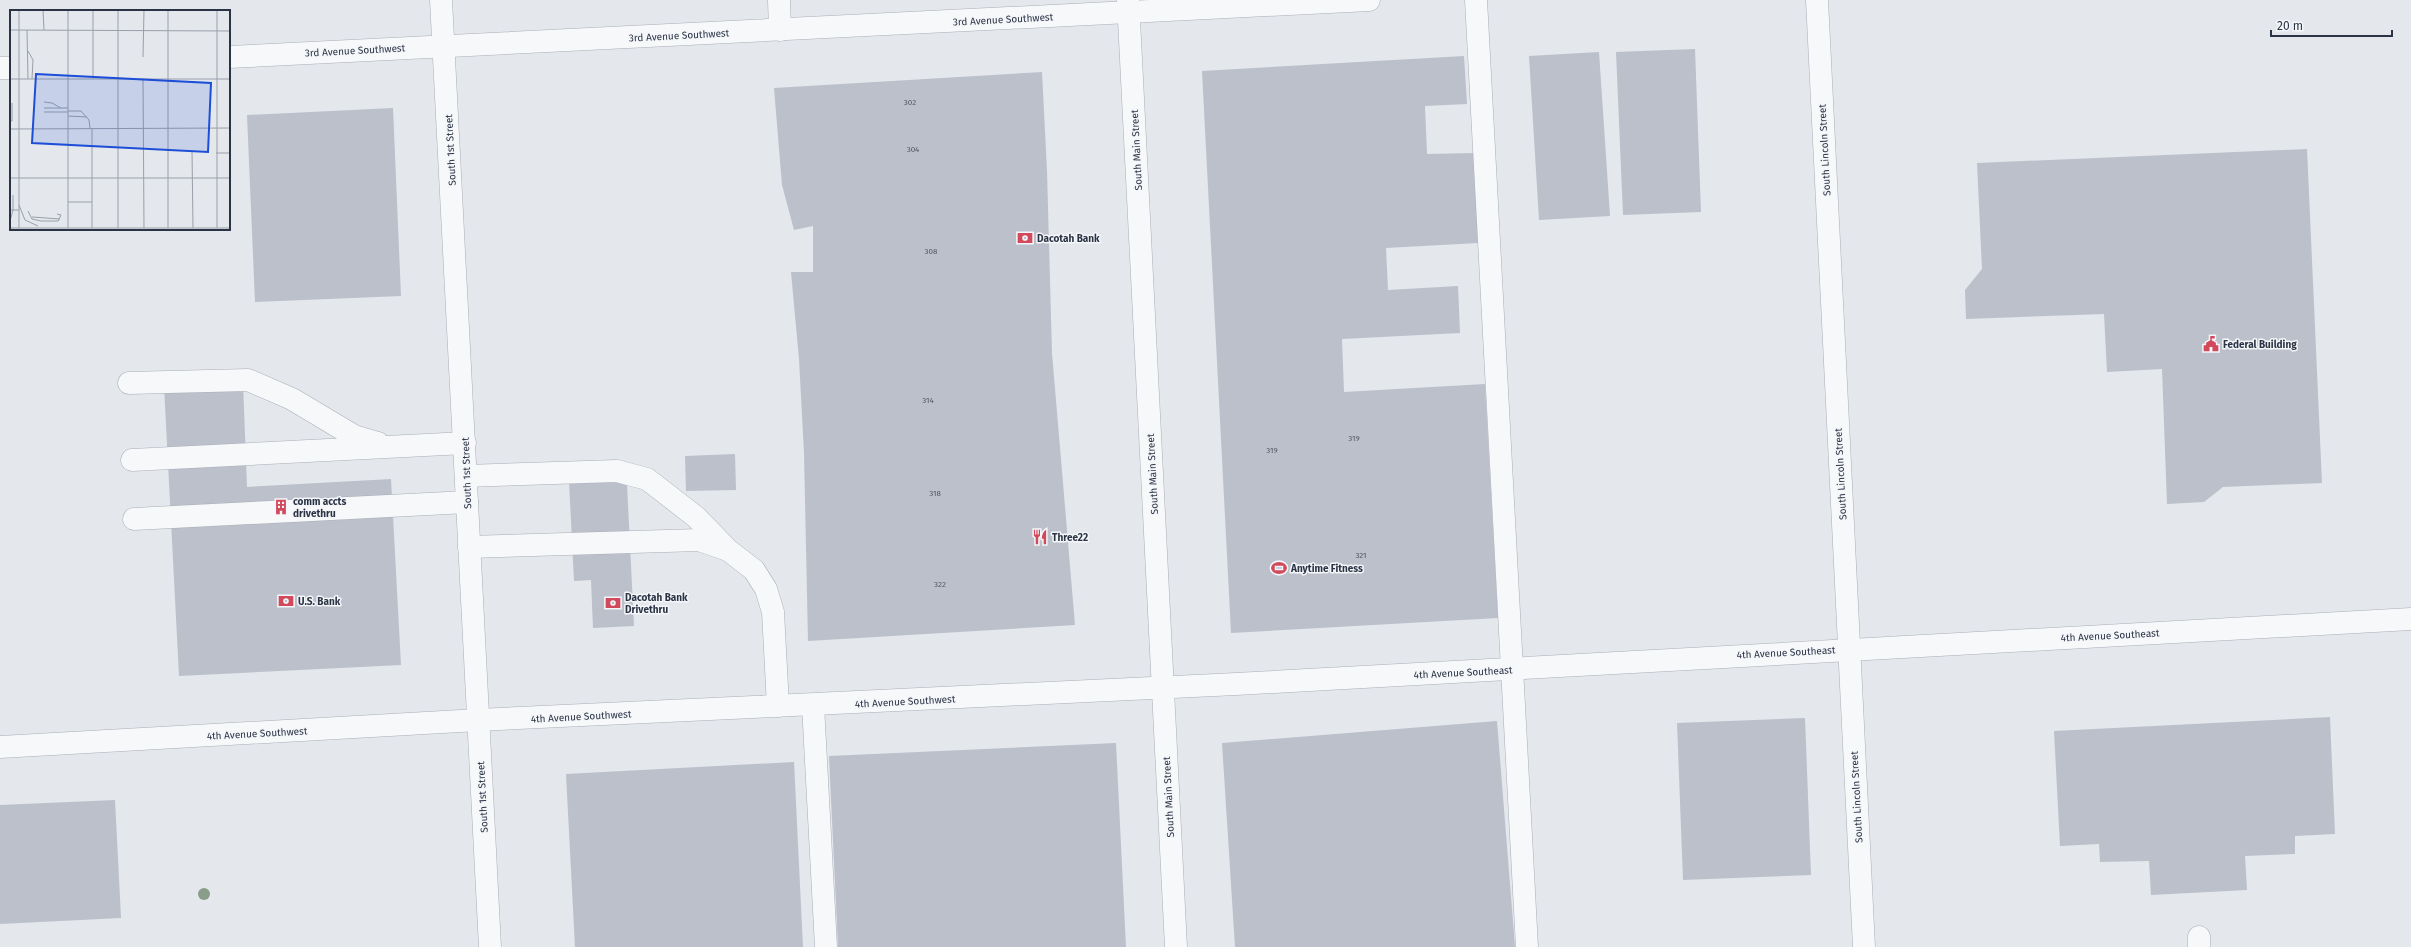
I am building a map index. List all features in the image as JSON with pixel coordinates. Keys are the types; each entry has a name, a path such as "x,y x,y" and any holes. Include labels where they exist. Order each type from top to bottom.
{"street":[{"name":"South 1st Street","path":"441,0 490,947"},
{"path":"779,0 780,30"},
{"name":"3rd Avenue Southwest","path":"230,57 780,30 1129,6 1369,0"},
{"path":"1476,0 1527,947"},
{"name":"South Lincoln Street","path":"1817,0 1864,947"},
{"name":"South Main Street","path":"1129,6 1176,947"},
{"path":"129,383 248,380 292,399 354,436 390,447"},
{"path":"132,460 465,443"},
{"path":"466,476 617,471 647,479 696,517 728,550 754,570 766,589 773,612 778,706"},
{"path":"134,519 467,502"},
{"path":"469,547 699,540 728,550"},
{"name":"4th Avenue Southeast","path":"1162,688 2411,618"},
{"name":"4th Avenue Southwest","path":"0,747 478,720 1162,688"},
{"path":"813,705 826,947"}],"building":[{"path":"1695,49 1701,212 1623,215 1616,52"},
{"path":"1599,52 1610,216 1539,220 1529,56"},
{"path":"1464,56 1467,104 1425,106 1427,154 1474,153 1478,243 1386,248 1388,290 1458,286 1460,333 1342,339 1344,392 1485,384 1498,618 1231,633 1202,71"},
{"path":"1042,72 1047,171 1052,353 1075,625 808,641 804,453 799,359 791,272 813,272 813,226 794,230 782,185 774,88"},
{"path":"393,108 401,296 255,302 247,115"},
{"name":"Federal Building","path":"2307,149 2322,483 2223,487 2204,502 2167,504 2162,369 2107,372 2104,314 1966,319 1965,290 1982,269 1977,163"},
{"name":"U.S. Bank","path":"243,383 247,487 391,479 401,665 179,676 164,386"},
{"path":"735,454 736,490 686,491 685,456"},
{"path":"626,464 634,626 593,628 591,580 574,581 569,481"},
{"path":"2330,717 2335,834 2295,836 2295,854 2245,856 2247,890 2151,895 2149,861 2100,862 2099,844 2060,846 2054,731"},
{"path":"1805,718 1811,875 1683,880 1677,723"},
{"path":"1497,721 1515,947 1235,947 1222,743"},
{"path":"1116,743 1126,947 838,947 829,756"},
{"path":"794,762 803,947 575,947 566,774"},
{"path":"115,800 121,918 0,924 0,805"}],"place":[{"name":"Dacotah Bank","path":"1025,238"},
{"name":"Federal Building","path":"2211,344"},
{"name":"comm accts drivethru","path":"281,507"},
{"name":"Three22","path":"1040,537"},
{"name":"Anytime Fitness","path":"1279,568"},
{"name":"U.S. Bank","path":"286,601"},
{"name":"Dacotah Bank Drivethru","path":"613,603"}]}
